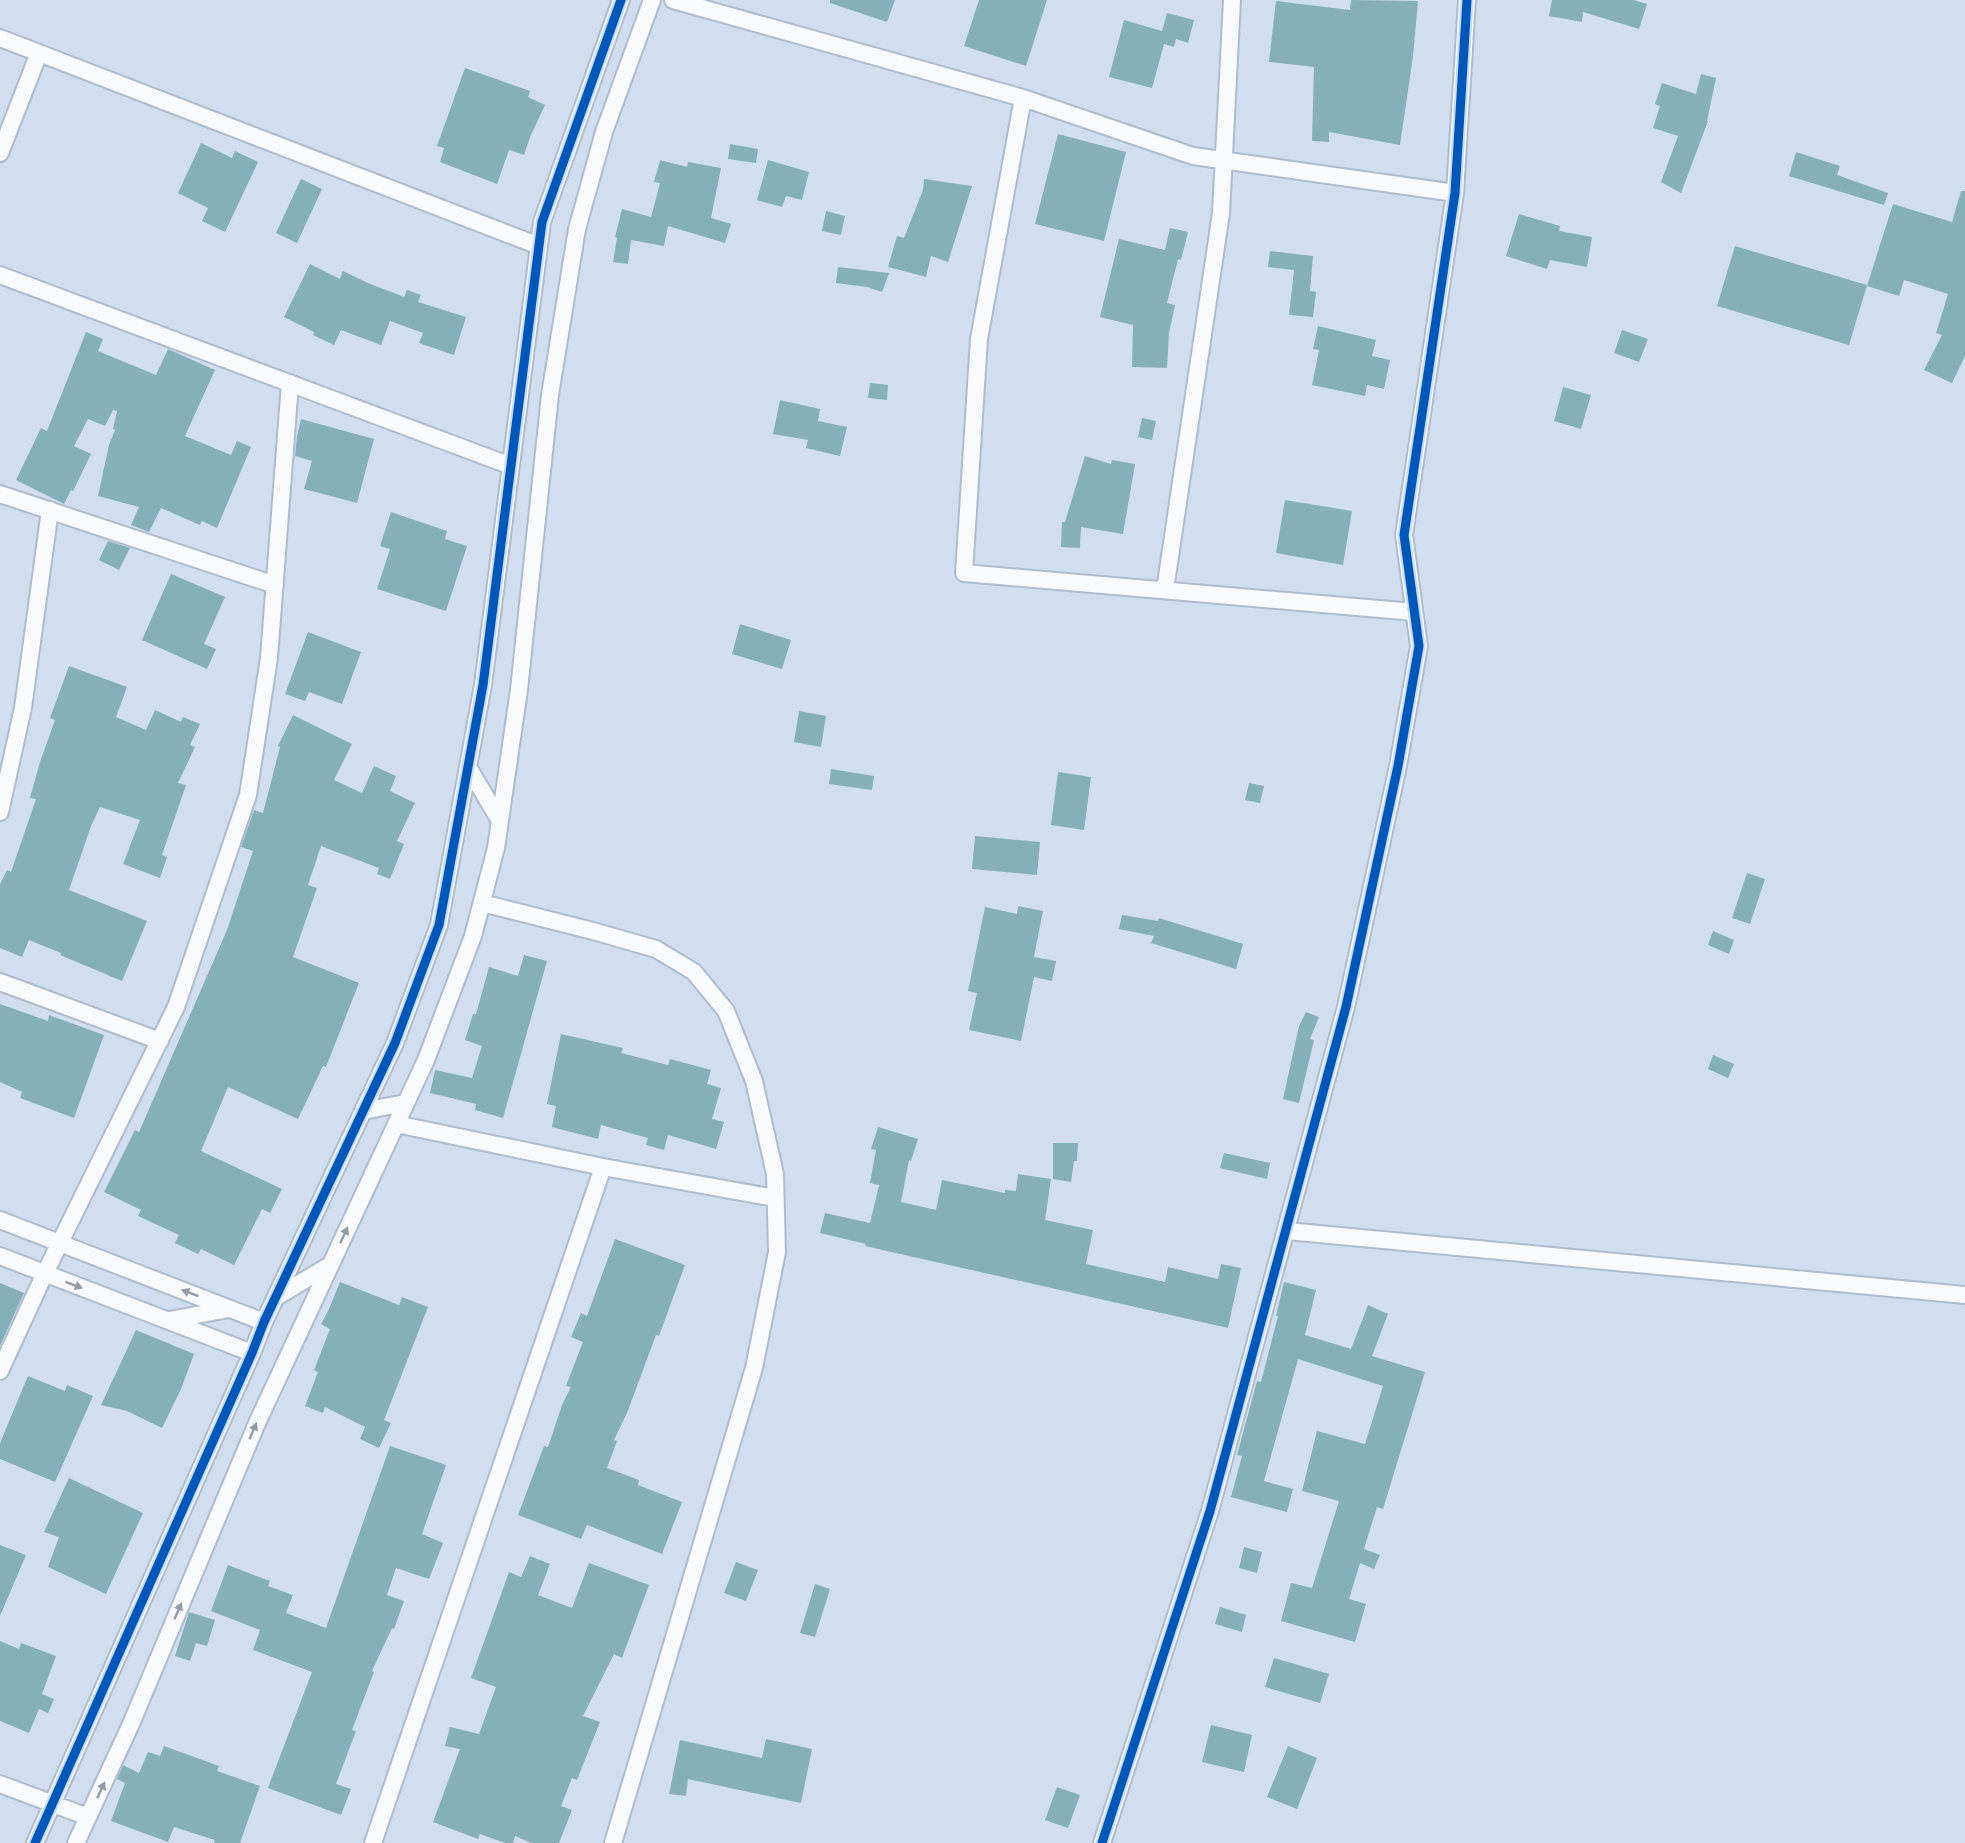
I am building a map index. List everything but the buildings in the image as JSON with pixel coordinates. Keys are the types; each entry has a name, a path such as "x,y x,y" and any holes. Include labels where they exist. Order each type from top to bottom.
{"street":[{"path":"35,1843 264,1322 395,1042 439,925 483,685 542,222 621,0"},
{"path":"76,1843 131,1724 257,1423 426,1060 473,936 496,848 519,690 550,395 577,230 604,132 652,0"},
{"path":"673,0 1023,98 1193,156 1455,193"},
{"path":"1165,591 1221,213 1232,0"},
{"path":"1102,1843 1210,1511 1287,1231 1346,1006 1398,766 1419,646 1404,535 1455,193 1467,0"},
{"path":"0,38 539,246"},
{"path":"0,153 39,53"},
{"path":"1023,98 978,339 964,573 1414,612"},
{"path":"1,280 290,383 511,466"},
{"path":"0,1371 176,1007 248,795 269,658 290,383"},
{"path":"0,494 275,585"},
{"path":"0,812 23,708 50,510"},
{"path":"468,767 500,820"},
{"path":"482,903 593,931 656,950 694,972 726,1011 754,1081 775,1174 777,1252 754,1368 613,1843"},
{"path":"0,982 160,1041"},
{"path":"363,1111 405,1104"},
{"path":"396,1124 603,1167 776,1198"},
{"path":"373,1843 603,1167"},
{"path":"0,1220 264,1322"},
{"path":"1287,1231 1965,1295"},
{"path":"0,1256 252,1353"},
{"path":"275,1299 330,1264"},
{"path":"168,1321 230,1309"},
{"path":"0,1784 88,1817"}],"cycle path":[{"path":"35,1843 264,1322 395,1043 439,925 483,685 542,222 621,0"},
{"path":"1102,1843 1210,1511 1346,1007 1398,766 1419,646 1404,535 1455,193 1467,0"}]}
